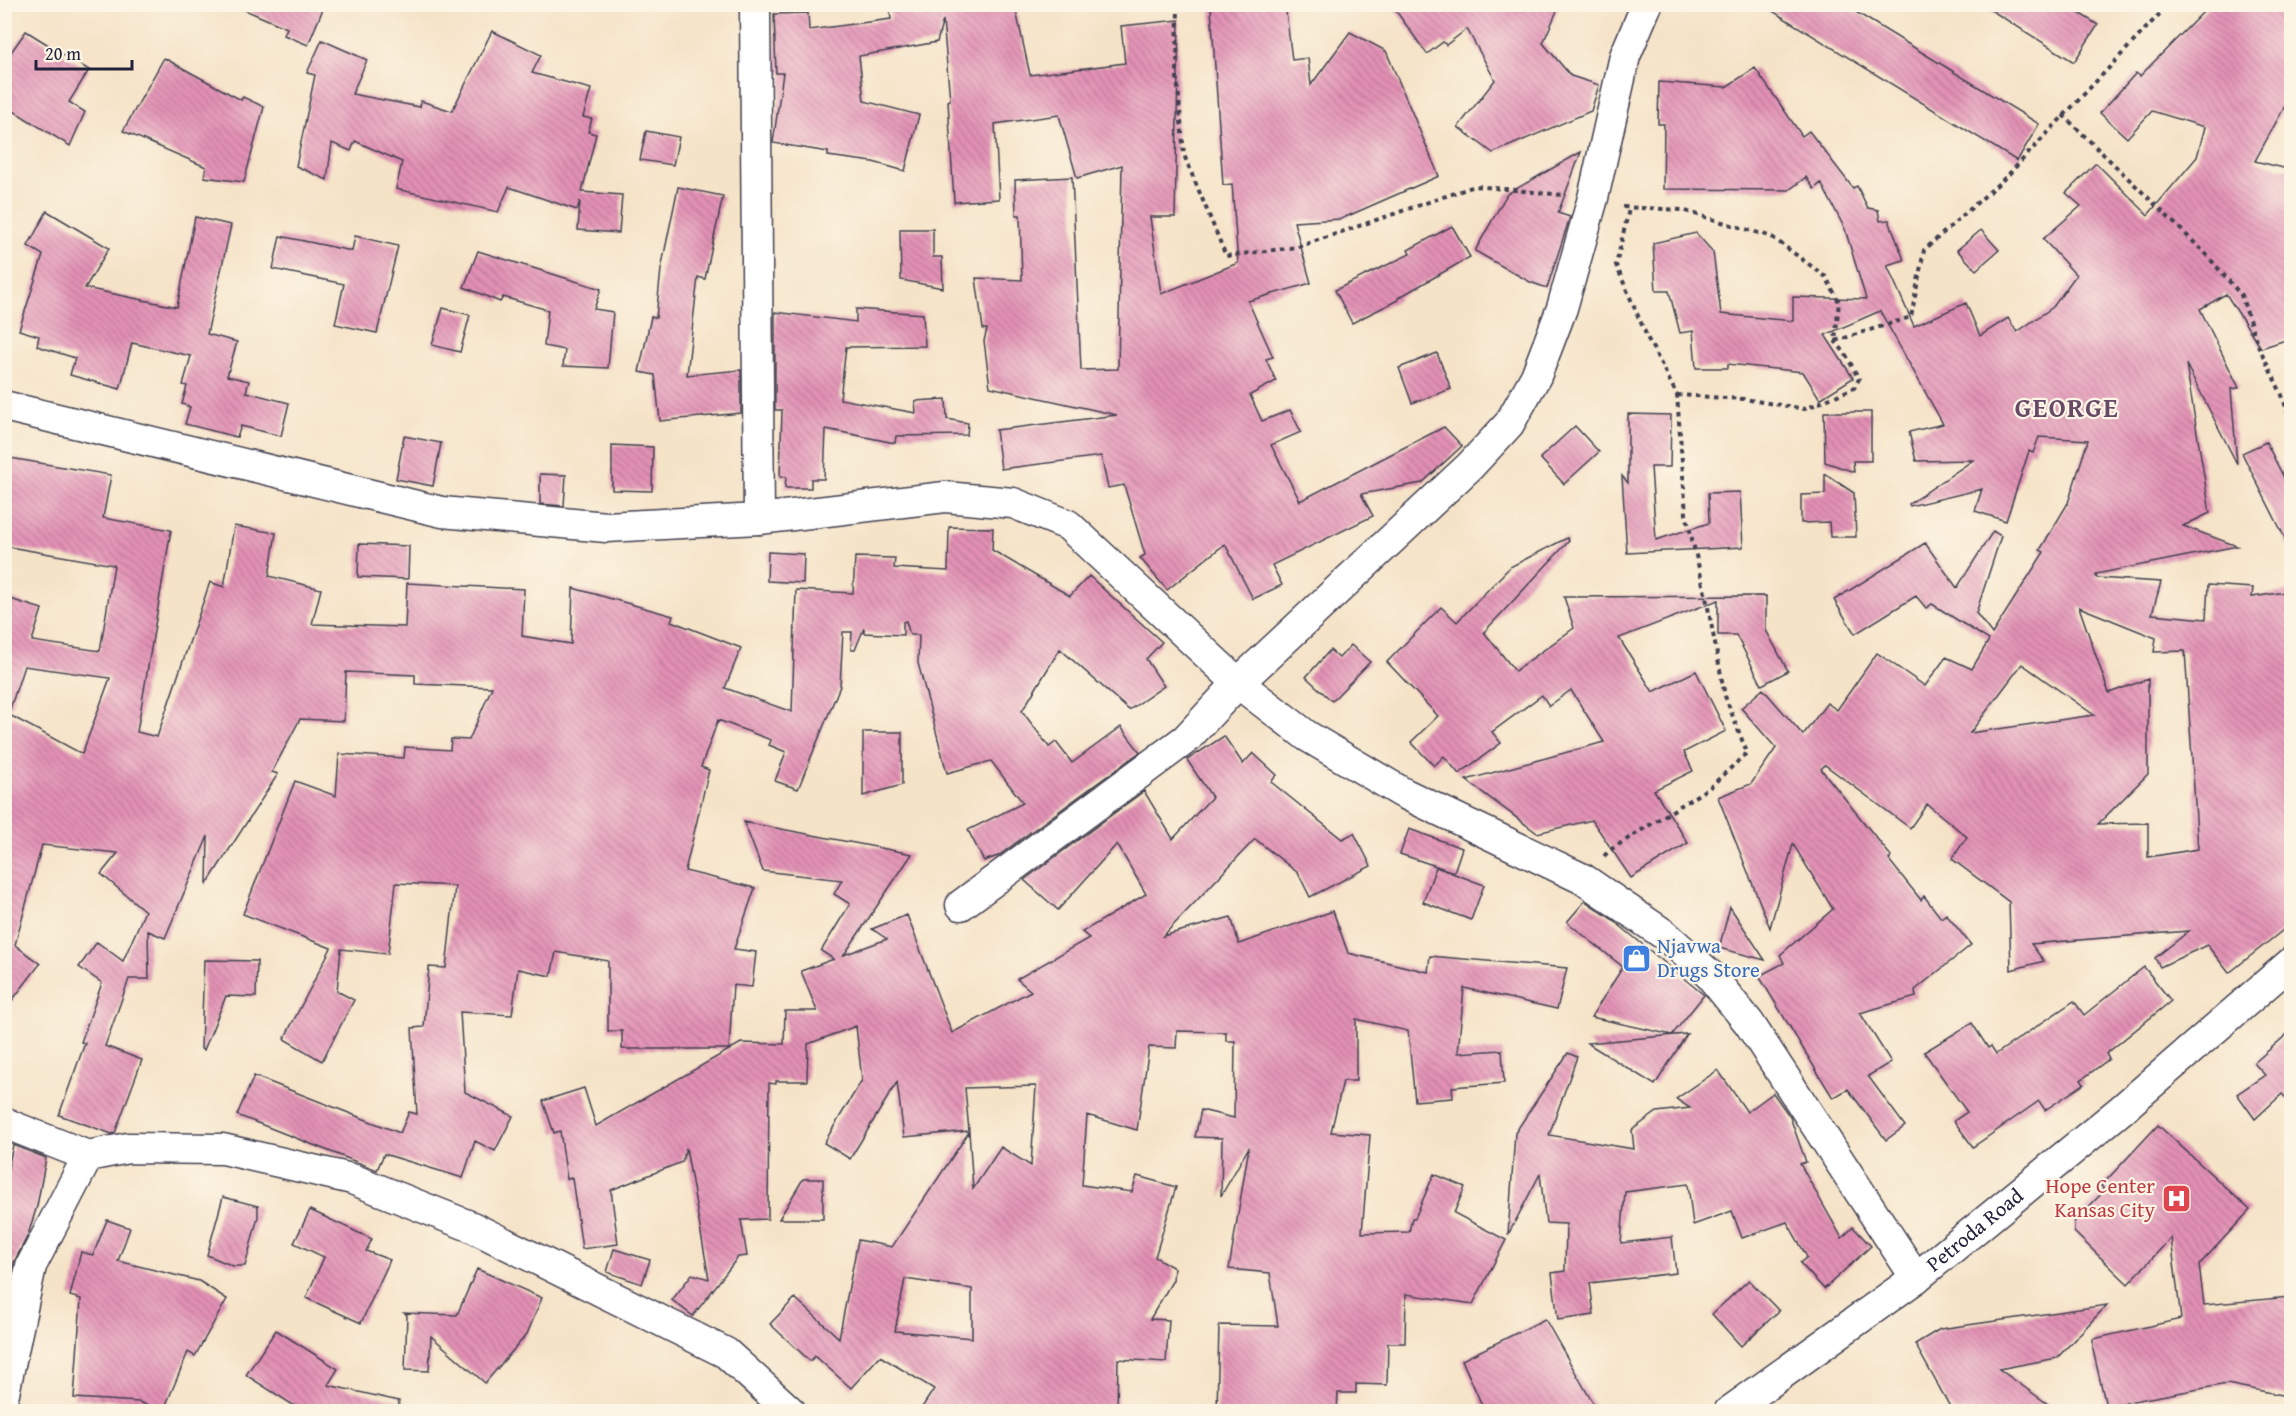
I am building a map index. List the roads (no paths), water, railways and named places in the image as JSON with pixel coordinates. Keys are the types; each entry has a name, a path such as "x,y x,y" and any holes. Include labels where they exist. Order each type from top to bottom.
{"street":[{"path":"754,4 759,519"},
{"path":"961,905 1186,739 1238,683 1470,466 1509,424 1536,376 1562,308 1593,198 1625,56 1647,4"},
{"path":"4,406 442,512 606,526 759,519 945,497 1013,503 1068,525 1238,683 1307,736 1403,793 1583,879 1665,935 1710,975 1749,1023 1916,1278"},
{"name":"Petroda Road","path":"1729,1412 1916,1278 2121,1110 2292,962"},
{"path":"4,1123 88,1156 128,1148 223,1149 352,1179 472,1227 726,1353 791,1412"},
{"path":"4,1393 30,1266 88,1156"}],"place":[{"name":"Njavwa Drugs Store","path":"1636,958"},
{"name":"Hope Center Kansas City","path":"2176,1198"}],"district":[{"name":"GEORGE","path":"2067,408"}]}
